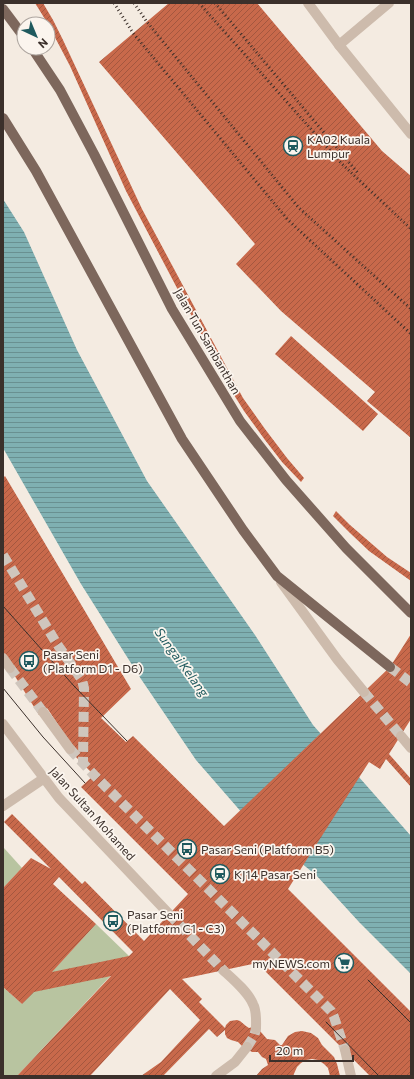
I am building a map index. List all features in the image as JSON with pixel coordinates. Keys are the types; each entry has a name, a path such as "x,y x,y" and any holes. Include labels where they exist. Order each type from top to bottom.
{"main road":[{"path":"3,9 16,26"},
{"name":"Jalan Tun Sambanthan","path":"37,56 60,90 172,309 240,421 286,480 341,542 411,613"},
{"path":"3,118 36,171 182,440 243,530 277,576 390,667"}],"street":[{"path":"308,3 339,45 411,134"},
{"path":"339,45 389,3"},
{"path":"277,576 333,653 364,692"},
{"path":"3,658 10,668"},
{"path":"43,712 70,749"},
{"name":"Jalan Sultan Mohamed","path":"3,724 43,779 59,798 169,914"},
{"path":"401,736 411,748"},
{"path":"3,806 43,779"},
{"path":"224,970 254,1004 256,1029"},
{"path":"216,1076 234,1062 247,1047"},
{"path":"345,1050 351,1076"}],"green space":[{"path":"4,848 22,868 3,888 3,849"},
{"path":"96,924 129,956 17,1076 3,1076 3,987 22,1004"}],"water":[{"name":"Sungai Kelang","path":"3,199 24,232 77,350 147,481 255,635 313,725 411,836 411,974 359,922 316,875 250,822 196,760 141,679 81,584 3,448"}],"building":[{"path":"35,3 43,3 51,16 43,16"},
{"path":"169,3 257,3 382,151 411,176 411,438 367,401 375,392 281,311 236,264 255,244 99,62"},
{"path":"56,26 142,209 243,398 287,458 304,478 301,482 282,462 265,440 229,387 126,191 70,66 56,39"},
{"path":"291,336 378,414 363,431 275,354"},
{"path":"5,476 131,689 101,718 126,742 133,736 224,826 390,667 411,634 411,719 389,754 411,779 411,787 386,759 380,769 369,762 288,889 411,1012 411,1076 370,1076 257,963 182,979 202,999 199,1002 225,1028 230,1021 237,1020 249,1028 253,1027 260,1031 267,1039 275,1040 280,1045 282,1045 288,1036 295,1032 302,1031 311,1033 318,1038 322,1045 334,1057 340,1076 330,1076 328,1068 324,1064 318,1060 312,1059 301,1063 297,1067 293,1076 256,1076 268,1065 266,1059 258,1052 252,1052 238,1042 227,1038 225,1030 217,1037 209,1029 163,1076 141,1076 161,1062 200,1020 170,989 90,1076 17,1076 111,976 34,992 22,1004 3,987 3,888 31,858 51,869 4,822 12,814 82,884 85,881 144,941 188,894 81,787 94,775 69,750 73,747 47,708 39,715 3,657 3,478","holes":["59,877 133,952 129,956 52,972 96,924 53,884"]},
{"path":"336,511 387,557 411,573 411,581 369,551 333,516"}],"tunnel":[{"path":"3,555 57,644 82,680 84,688 83,762"},
{"path":"390,667 411,683"},
{"path":"10,668 43,712"},
{"path":"364,692 401,736"},
{"path":"70,749 94,775 331,1011 345,1050"},
{"path":"169,914 224,971"},
{"path":"247,1047 254,1036 256,1029"}],"tram line":[{"path":"3,606 74,686 127,741"},
{"path":"3,688 43,737 85,783"},
{"path":"368,980 411,1023"},
{"path":"326,1022 379,1076"}],"railway":[{"path":"114,3 133,33 288,220 411,334"},
{"path":"134,3 147,22 299,208 411,309"},
{"path":"199,3 342,164 411,229"},
{"path":"215,3 358,173"}],"place":[{"name":"KA02 Kuala Lumpur","path":"293,146"},
{"name":"Pasar Seni (Platform D1 - D6)","path":"29,661"},
{"name":"Pasar Seni (Platform B5)","path":"187,849"},
{"name":"KJ14 Pasar Seni","path":"220,874"},
{"name":"Pasar Seni (Platform C1 - C3)","path":"113,921"},
{"name":"myNEWS.com","path":"344,963"}]}
